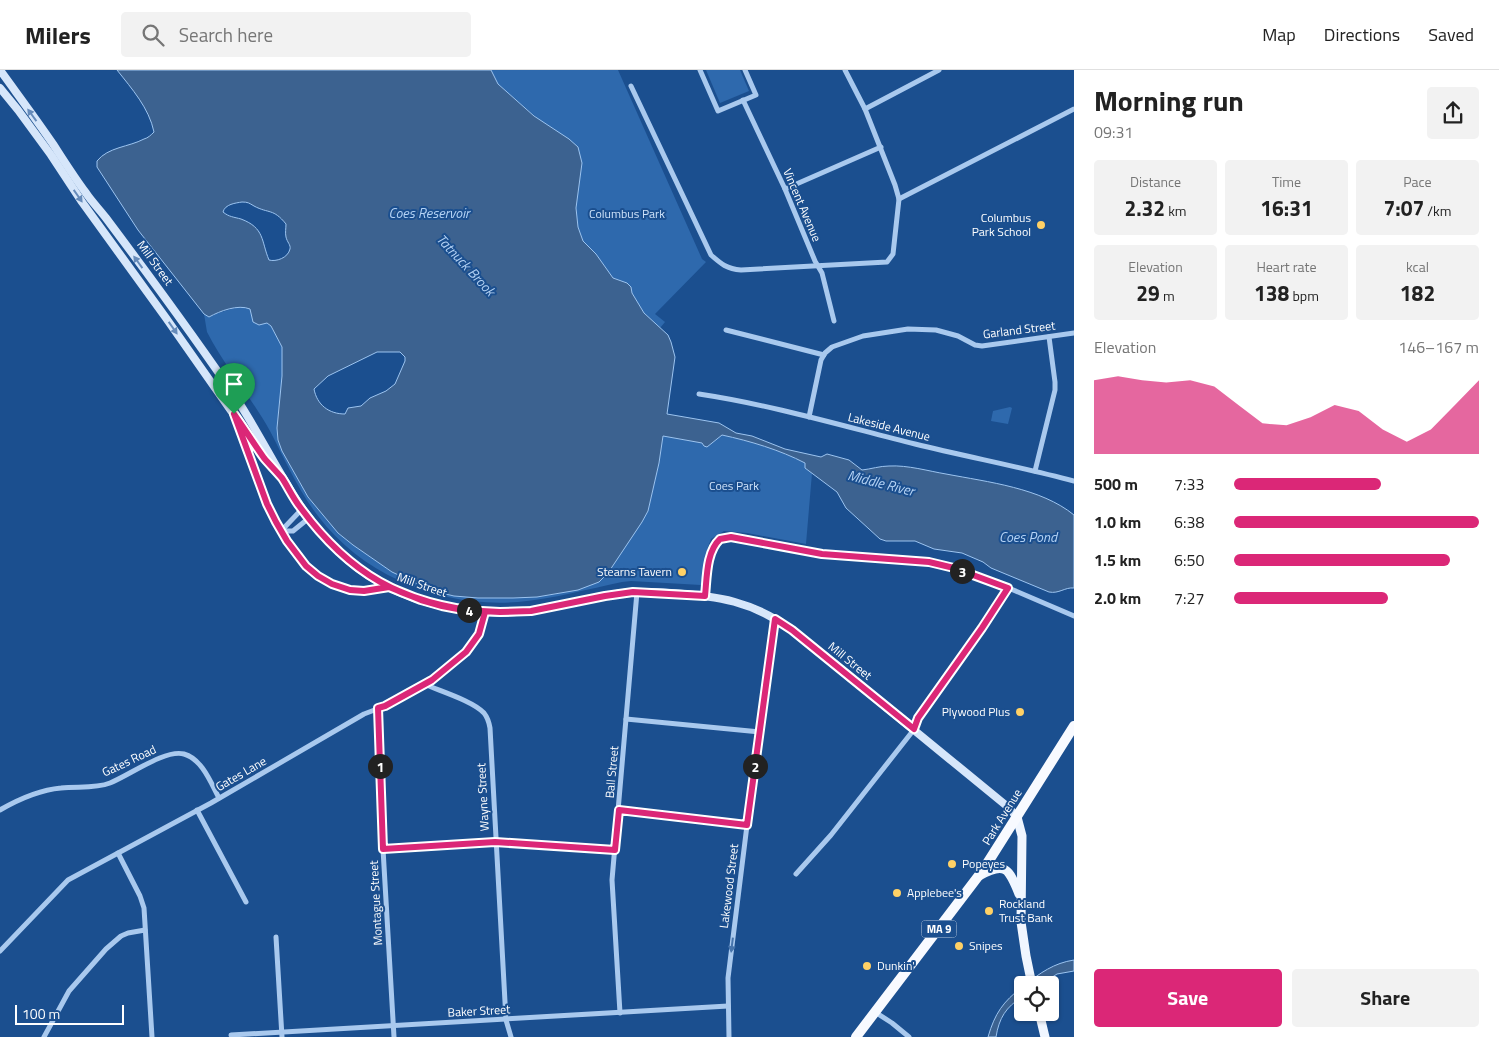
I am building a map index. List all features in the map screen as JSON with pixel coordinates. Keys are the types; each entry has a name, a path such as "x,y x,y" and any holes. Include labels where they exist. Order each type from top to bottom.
{"highway":[{"name":"Park Avenue","path":"856,1037 979,876 1074,726"}],"main road":[{"name":"Mill Street","path":"0,70 88,196 159,290 238,401 281,477 302,509 341,554 358,568 389,587 421,600 442,606 485,612 531,611 605,596 637,592 705,596 734,601 775,619 792,630 1008,807 1017,817"},
{"name":"Mill Street","path":"0,88 51,155 82,202 265,459 281,477"},
{"path":"51,155 60,154"},
{"path":"1017,817 1022,836 1020,898 1023,938 1030,976"},
{"path":"979,876 989,870 1004,869 1011,875 1020,898"},
{"path":"1041,1021 1045,1037"}],"street":[{"path":"700,70 718,111 756,95 745,70"},
{"path":"632,86 711,256 725,267 732,269 819,267 887,262 893,254 899,199 865,108 845,70"},
{"path":"865,108 939,70"},
{"name":"Vincent Avenue","path":"743,100 822,273 834,321"},
{"path":"899,199 1074,108"},
{"path":"785,189 881,147"},
{"name":"Garland Street","path":"824,355 832,347 862,336 908,329 936,330 958,336 975,345 982,346 1074,333"},
{"path":"726,330 824,355 821,360 809,417"},
{"path":"1035,471 1055,390 1049,337"},
{"name":"Lakeside Avenue","path":"700,394 734,399 1074,481"},
{"path":"234,414 267,504 281,531 306,566 324,580 341,588 371,591 389,587"},
{"path":"281,531 302,509"},
{"path":"281,531 293,532 309,518"},
{"path":"705,596 713,548 720,539 731,537 822,554 929,562 954,568 1008,588 1074,616"},
{"path":"796,874 831,834 914,729 918,718 1008,588"},
{"name":"Ball Street","path":"620,1013 612,888 637,592"},
{"name":"Gates Lane","path":"0,951 68,880 432,680 469,648 479,634 485,612"},
{"name":"Lakewood Street","path":"729,1037 728,978 775,619"},
{"name":"Wayne Street","path":"424,684 474,705 487,718 490,728 506,1020 512,1037"},
{"name":"Montague Street","path":"378,708 383,849 394,1037"},
{"path":"626,720 760,732"},
{"name":"Gates Road","path":"0,810 40,792 110,783 129,775 160,757 175,753 184,754 194,759 201,766 219,798"},
{"path":"197,810 246,902"},
{"path":"619,810 747,825"},
{"path":"383,849 495,842 615,850"},
{"path":"118,853 143,904 152,1037"},
{"path":"44,1037 69,991 110,945 128,933 145,930"},
{"path":"276,936 281,1035"},
{"name":"Baker Street","path":"231,1035 281,1035 394,1026 728,1006"},
{"path":"875,1012 909,1037"}],"green space":[{"name":"Columbus Park","path":"491,70 618,70 702,259 706,262 655,314 665,322 660,328 644,313 632,293 631,287 627,283 613,278 596,254 583,241 578,227 576,208 582,163 544,124 498,84"},
{"path":"706,70 740,70 749,91 720,103"},
{"name":"Coes Park","path":"238,307 250,309 254,322 267,323 271,326 282,347 282,376 277,428 278,440 282,451 308,497 338,533 353,545 392,572 432,591 454,596 478,598 537,597 557,594 608,573 648,511 663,436 702,443 707,447 722,435 765,446 805,463 805,468 812,473 806,544 747,533 724,531 711,539 701,585 631,581 544,599 490,603 434,594 407,584 382,572 358,556 318,516 304,496 263,418 207,332 204,314 209,317"},
{"path":"1012,408 1008,424 991,421 993,411"}],"water":[{"name":"Coes Reservoir","path":"117,70 491,70 498,84 534,116 578,147 582,163 576,208 578,227 583,241 596,254 613,278 627,283 631,287 632,293 644,313 668,335 671,342 675,357 667,414 719,423 736,433 752,436 785,449 821,457 827,454 849,460 862,470 886,466 911,467 996,483 1046,498 1074,515 1074,588 1049,592 991,568 983,562 962,553 934,549 915,541 886,541 880,539 846,508 837,492 805,468 805,463 765,446 722,435 707,447 702,443 663,436 648,511 608,573 599,582 578,590 537,597 478,598 454,596 433,591 392,572 338,533 308,497 282,451 278,440 277,428 282,376 282,347 271,326 267,323 259,325 253,322 250,309 240,307 209,317 204,314 138,230 97,167 97,161 102,156 113,150 145,139 154,132 144,107","holes":["242,202 274,213 282,219 286,224 286,239 290,248 287,255 278,260 269,260 258,231 249,223 223,212 228,206","377,352 400,352 405,357 395,384 386,391 370,398 361,406 348,408 345,414 339,414 325,408 318,400 314,389 328,376"]},
{"path":"1074,960 1074,971 1054,976 1036,976 1048,969 1060,963"},
{"path":"1014,994 1014,1003 1004,1014 996,1037 988,1037 994,1021"}],"place":[{"name":"Columbus Park School","path":"1041,225"},
{"name":"Stearns Tavern","path":"682,572"},
{"name":"Plywood Plus","path":"1020,712"},
{"name":"Popeyes","path":"952,864"},
{"name":"Applebee's","path":"897,893"},
{"name":"Rockland Trust Bank","path":"989,911"},
{"name":"Snipes","path":"959,946"},
{"name":"Dunkin'","path":"867,966"}],"route":[{"path":"234,414 265,459 281,477 300,507 325,538 358,568 389,587 421,600 463,610 485,612 479,634 466,652 432,680 378,708 383,849 495,842 615,850 619,810 747,825 775,619 792,630 914,729 918,718 1008,588 954,568 929,562 822,554 731,537 720,539 713,548 705,596 633,592 531,611 485,612 463,610 442,606 421,600 399,592 389,587 371,591 341,588 324,580 306,566 287,541 271,513 234,414"}],"water label":[{"name":"Tatnuck Brook","path":"466,265"},
{"name":"Middle River","path":"881,483"},
{"name":"Coes Pond","path":"1028,537"}]}
